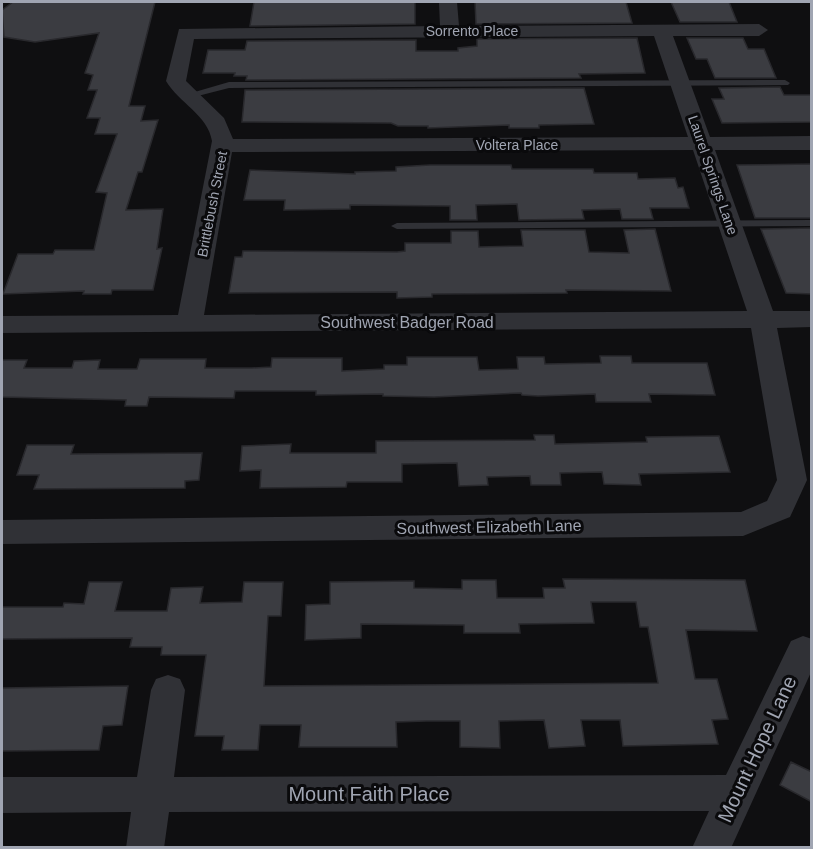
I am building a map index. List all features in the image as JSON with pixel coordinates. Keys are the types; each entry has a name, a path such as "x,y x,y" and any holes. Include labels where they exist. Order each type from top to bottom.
{"street":[{"path":"448,2 450,31"},
{"name":"Sorrento Place","path":"186,96 177,84 176,77 186,33 759,30"},
{"name":"Laurel Springs Lane","path":"662,31 763,320"},
{"name":"Brittlebush Street","path":"186,96 218,123 223,134 223,146 189,324"},
{"name":"Voltera Place","path":"223,146 812,143"},
{"name":"Southwest Badger Road","path":"2,325 812,319"},
{"name":"Southwest Elizabeth Lane","path":"2,532 742,524 779,509 792,480 763,320"},
{"name":"Mount Hope Lane","path":"711,848 803,651"},
{"path":"145,848 168,690"},
{"name":"Mount Faith Place","path":"2,795 737,793"}],"lane":[{"path":"186,96 229,86 785,83"},
{"path":"397,226 812,224"}],"building":[{"path":"13,2 155,2 129,106 145,106 141,121 158,120 142,172 138,172 126,210 163,209 157,249 162,248 153,290 112,290 111,294 83,294 84,291 3,294 18,254 53,254 55,250 94,250 107,193 96,192 117,134 95,134 100,118 87,118 97,90 88,90 93,75 85,73 99,33 35,42 4,37 2,10"},
{"path":"254,2 415,2 415,24 250,26"},
{"path":"475,2 626,2 632,23 476,24"},
{"path":"671,2 729,2 737,22 680,22"},
{"path":"637,38 645,73 579,74 581,78 246,80 247,76 234,76 235,73 203,73 208,50 245,50 247,41 416,40 416,51 458,51 458,48 477,46 477,39"},
{"path":"687,38 743,38 748,49 764,49 776,78 715,78 707,59 696,59"},
{"path":"780,87 784,95 812,95 812,122 722,123 712,99 724,99 719,88"},
{"path":"584,88 594,124 539,125 539,128 509,128 509,125 428,128 428,126 398,126 391,123 242,122 245,90"},
{"path":"812,164 812,218 755,218 737,165"},
{"path":"511,165 512,169 593,169 594,173 637,173 638,179 675,178 678,188 683,187 689,208 650,208 653,219 622,219 620,209 582,210 584,219 519,220 517,204 476,205 477,220 450,220 450,206 350,205 350,209 284,210 285,200 244,200 250,170 355,174 355,172 396,171 396,167"},
{"path":"812,228 812,294 786,293 761,229"},
{"path":"655,229 671,291 566,290 567,293 432,294 432,297 397,298 397,292 229,293 235,257 242,257 243,251 397,252 405,251 405,243 451,243 451,231 478,231 479,247 523,246 521,230 585,230 589,252 629,253 624,230"},
{"path":"600,356 631,356 632,363 707,363 715,395 649,394 651,402 596,402 595,394 538,396 521,393 434,397 383,396 383,394 316,395 316,391 235,391 234,398 149,397 147,406 125,406 126,400 2,397 2,360 27,360 24,368 72,368 74,361 100,360 98,369 137,369 140,359 206,359 205,368 252,368 271,367 272,358 342,358 342,371 384,369 384,365 407,365 407,357 477,357 479,370 518,369 517,357 544,357 545,364 601,363"},
{"path":"534,435 554,435 555,444 647,442 646,437 719,436 730,472 639,474 641,485 604,484 602,472 560,473 561,485 531,485 530,476 487,477 488,485 459,486 457,463 402,464 402,482 347,482 346,487 260,488 261,470 240,471 242,446 291,444 290,453 376,453 376,441 535,440"},
{"path":"27,445 74,445 71,454 202,453 199,480 185,481 185,488 34,489 39,475 17,475"},
{"path":"563,579 745,580 757,631 686,630 695,679 717,679 728,719 712,720 718,744 623,746 620,720 581,720 585,746 549,748 544,720 499,721 500,748 460,747 460,721 426,721 396,722 397,747 299,747 301,725 260,725 258,750 222,750 224,736 195,736 206,655 161,655 162,647 130,647 132,638 2,639 2,607 63,607 64,603 84,604 89,582 122,582 115,611 167,611 171,588 203,587 200,603 242,602 244,582 283,582 281,616 268,616 264,686 658,683 648,627 640,627 636,602 591,602 594,623 519,624 520,633 464,633 464,625 361,624 361,638 305,640 306,605 330,604 330,582 414,581 414,588 462,589 462,580 496,580 497,598 544,598 543,588 565,588"},
{"path":"128,686 122,725 103,726 99,750 2,751 2,688"},
{"path":"791,762 812,772 812,802 780,785"}]}
